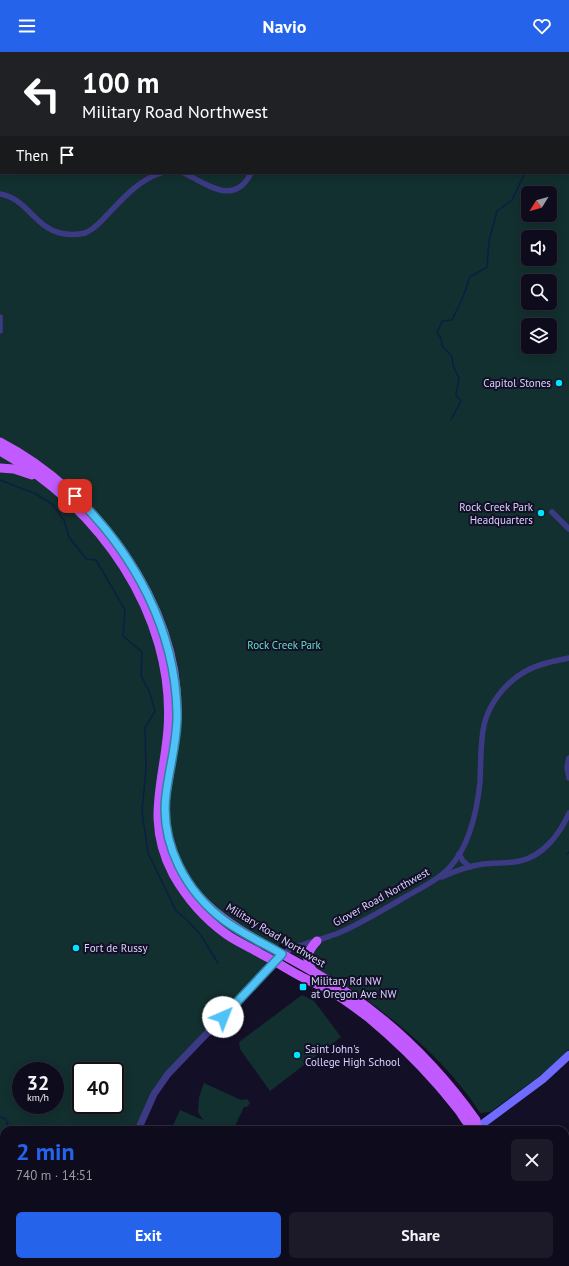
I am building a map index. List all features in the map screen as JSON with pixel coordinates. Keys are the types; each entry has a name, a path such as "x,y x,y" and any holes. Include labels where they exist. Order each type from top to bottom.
{"main road":[{"name":"Military Road Northwest","path":"1,445 22,464 68,500 103,539 133,584 154,628 164,668 168,700 168,730 158,799 159,826 163,851 173,874 198,909 228,936 332,992 370,1019 399,1044 431,1077 470,1126"},
{"name":"Military Road Northwest","path":"1,445 21,454 52,476 90,510 115,542 139,578 162,626 174,672 177,720 165,807 168,833 174,856 187,880 208,906 235,927 313,971 359,1001 394,1029 443,1077 476,1120 477,1126"},
{"path":"0,468 20,471 42,479"},
{"path":"313,971 309,965 308,954 310,948 317,941"},
{"path":"481,1126 543,1079 569,1055"}],"street":[{"path":"0,194 17,200 39,222 50,230 62,233 84,233 99,224 136,186 158,174"},
{"path":"186,174 208,186 226,192 240,188 250,174"},
{"path":"0,317 0,330"},
{"path":"552,512 569,529"},
{"name":"Glover Road Northwest","path":"282,954 344,931 434,880 446,871 459,854 468,835 475,810 480,781 482,741 485,723 493,705 503,690 521,674 540,665 569,658"},
{"path":"569,758 567,767 569,778"},
{"path":"434,880 453,872 487,863 520,861 532,857 541,851 551,841 569,813"},
{"path":"459,854 463,861 470,867"},
{"path":"140,1126 154,1094 168,1074 282,954"}],"green space":[{"name":"Rock Creek Park","path":"0,174 569,174 569,1049 551,1068 490,1112 480,1113 455,1079 408,1033 357,993 280,944 256,976 169,1069 151,1094 138,1126 0,1126"},
{"path":"302,995 314,1001 341,1037 270,1091 240,1049 239,1042"},
{"path":"204,1083 241,1100 247,1099 250,1103 247,1107 244,1107 235,1126 173,1126 180,1110 203,1120 198,1112 199,1097"}],"waterway":[{"path":"451,420 461,401 456,395 459,378 453,366 452,356 442,346 441,338 437,333 442,321 452,320 463,297 470,277 487,267 489,241 497,211 512,200 525,174"},
{"path":"0,480 36,494 52,504 64,520 69,537 86,559 96,560 125,610 123,636 142,652 141,676 149,691 155,711 145,728 146,770 142,811 148,853 176,911 200,934 218,963"},
{"path":"0,1117 6,1119 8,1126"}],"place":[{"name":"Capitol Stones","path":"559,383"},
{"name":"Rock Creek Park Headquarters","path":"541,513"},
{"name":"Fort de Russy","path":"76,948"},
{"name":"Military Rd NW at Oregon Ave NW","path":"303,987"},
{"name":"Saint John's College High School","path":"297,1055"}],"route":[{"path":"75,496 102,524 121,551 139,578 162,626 174,672 177,713 165,807 168,833 174,856 187,880 208,906 225,921 282,954 223,1017"}]}
